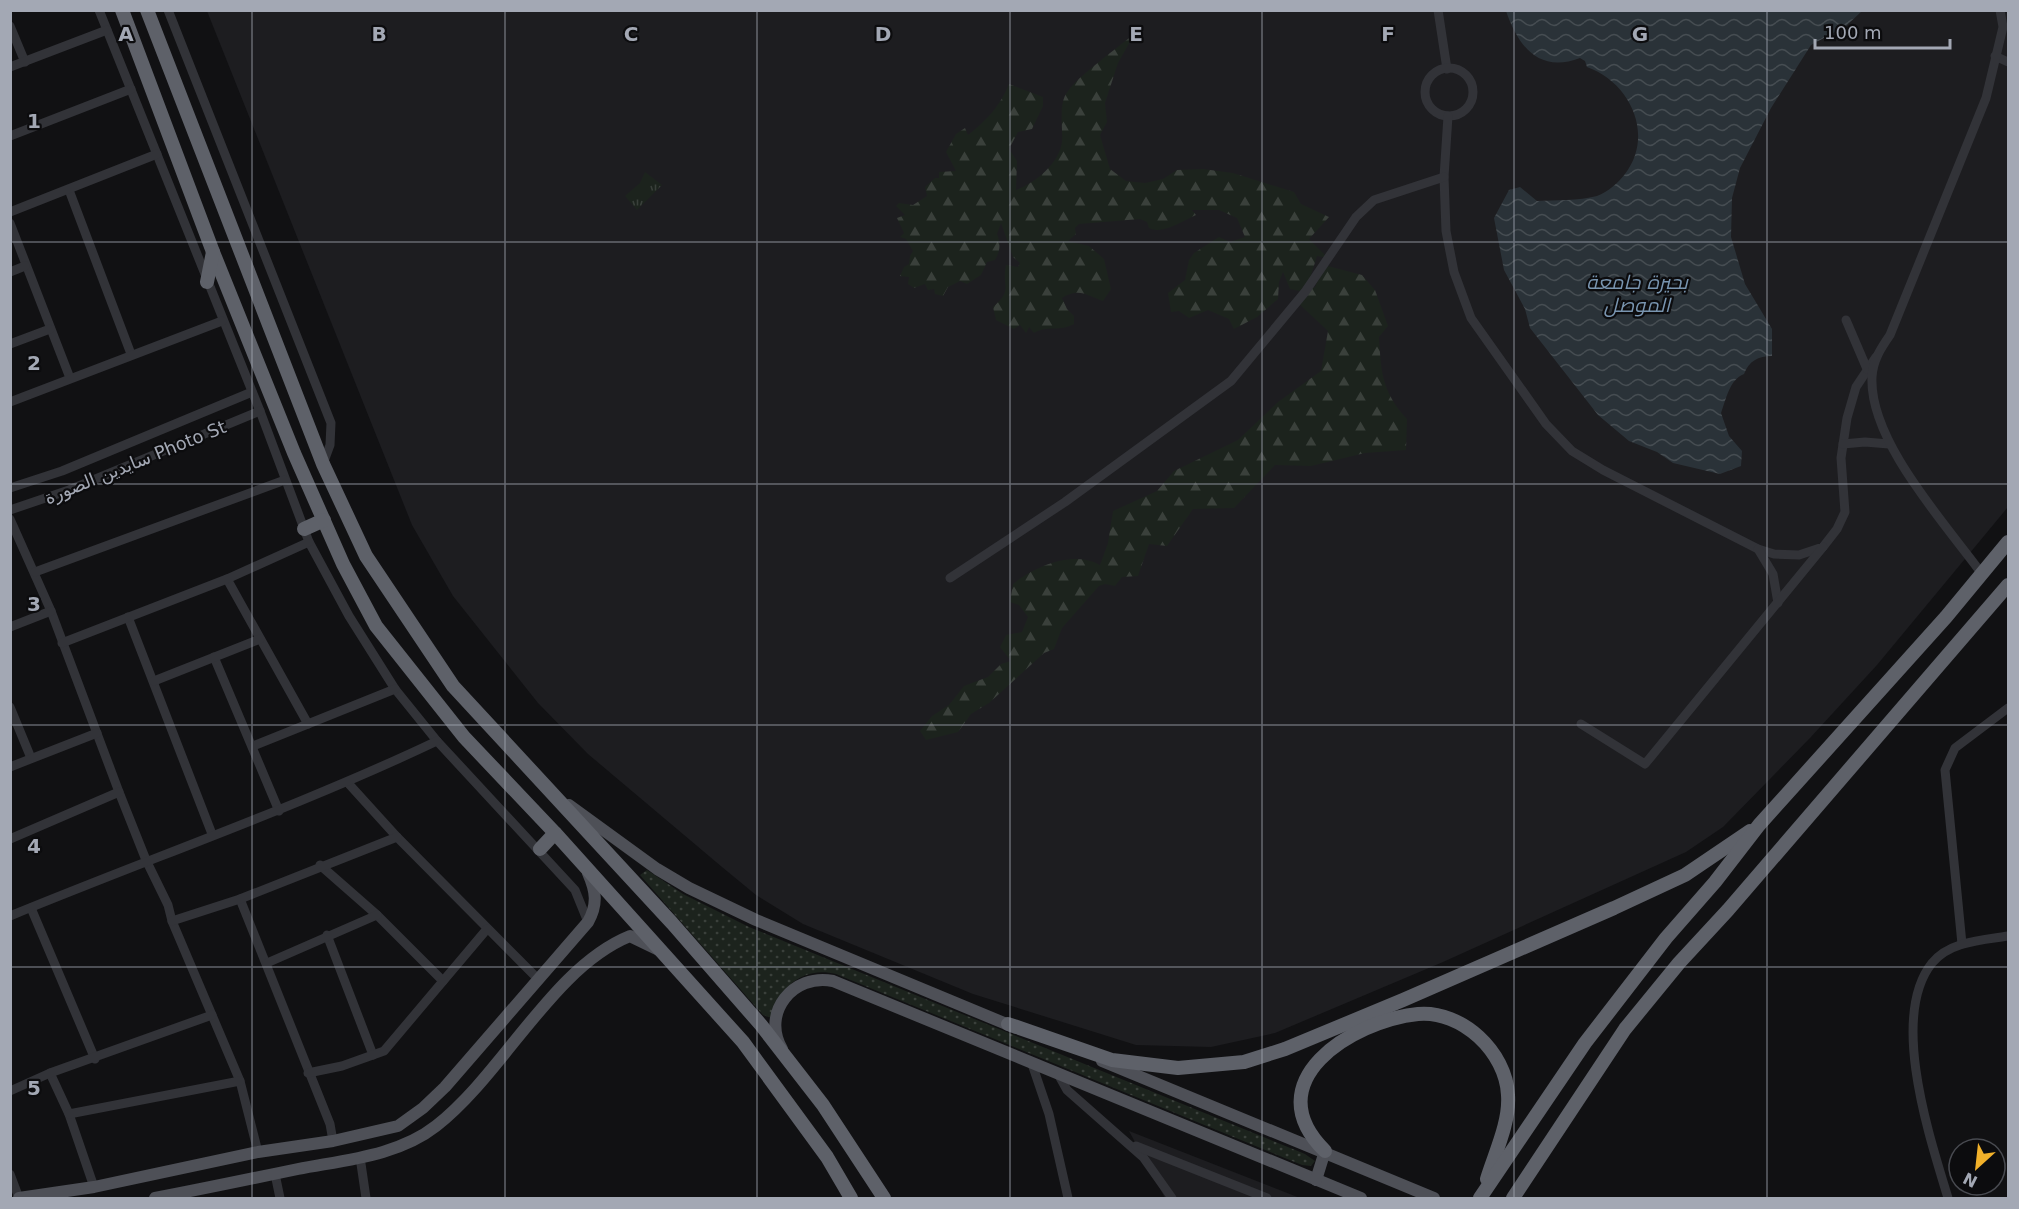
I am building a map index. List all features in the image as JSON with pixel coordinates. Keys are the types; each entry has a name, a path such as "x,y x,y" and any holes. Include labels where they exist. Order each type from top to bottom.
{"highway":[{"path":"122,10 213,252 343,564 376,626 464,737 586,866 743,1042 821,1149 851,1198"},
{"path":"147,10 323,464 366,556 453,686 708,963 795,1070 851,1146 884,1198"},
{"path":"133,39 155,31"},
{"path":"207,282 213,252"},
{"path":"304,529 324,520"},
{"path":"1482,1194 1585,1043 1759,825 2008,542"},
{"path":"1513,1198 1625,1029 1679,963 1728,910 2008,585"},
{"path":"434,702 453,686"},
{"path":"1008,1024 1112,1060 1178,1068 1244,1062 1285,1049 1403,1000 1614,908 1685,874 1759,825"},
{"path":"540,849 555,833"},
{"path":"1325,1151 1310,1137 1300,1110 1303,1086 1310,1068 1329,1049 1351,1036 1413,1015 1441,1017 1462,1025 1483,1039 1502,1066 1508,1095 1502,1129 1482,1194"}],"main road":[{"path":"542,782 615,841 689,888 756,920 1325,1151 1434,1198"},
{"path":"19,1198 94,1187 258,1152 333,1141 398,1126 423,1108 456,1074 588,922 595,909 596,890 586,866"},
{"path":"154,1198 360,1157 409,1144 461,1104 574,974 612,943 630,936 662,951"},
{"path":"795,1070 777,1034 778,1014 789,992 797,985 821,979 833,981 1361,1198"},
{"path":"423,1108 435,1126"},
{"path":"1316,1180 1325,1151"}],"street":[{"path":"99,10 260,411 309,542 349,616 395,689 437,741 540,849 575,890 588,922"},
{"path":"168,10 330,423 330,445 323,464"},
{"path":"1438,10 1447,69"},
{"path":"1581,724 1646,764 1837,529 1845,512 1841,458 1846,418 1856,387 1890,335 1986,98 2003,27 2000,10"},
{"path":"10,26 24,62"},
{"path":"10,68 107,30"},
{"path":"1995,56 2008,62"},
{"path":"1447,69 1462,73 1471,86 1472,93 1467,107 1448,116 1433,111 1425,97 1427,81 1439,71 1447,69"},
{"path":"10,136 131,89"},
{"path":"1448,116 1444,177 1446,231 1454,272 1471,318 1546,424 1572,450 1603,470 1758,549 1773,554 1799,555 1823,547"},
{"path":"10,212 158,154"},
{"path":"950,578 1065,502 1231,381 1308,287 1356,217 1374,200 1444,177"},
{"path":"69,190 132,354"},
{"path":"10,223 70,378"},
{"path":"10,272 25,266"},
{"path":"1846,320 1867,369"},
{"path":"10,402 222,321"},
{"path":"10,344 50,329"},
{"path":"1876,357 1872,376 1874,409 1889,444 1982,574"},
{"name":"سايدين الصورة Photo St","path":"10,488 62,471 252,392"},
{"name":"سايدين الصورة Photo St","path":"10,510 69,490 260,411"},
{"path":"1843,444 1865,442 1889,444"},
{"path":"35,572 285,480"},
{"path":"10,519 51,611 146,860 168,905 172,921 240,1081 258,1152"},
{"path":"62,644 227,579 309,542"},
{"path":"1758,549 1773,574 1778,603"},
{"path":"227,579 308,724"},
{"path":"10,627 51,611"},
{"path":"128,617 212,834"},
{"path":"154,681 260,639"},
{"path":"213,657 279,811"},
{"path":"253,746 395,689"},
{"path":"10,707 31,758"},
{"path":"1962,944 1945,770 1955,748 2008,708"},
{"path":"10,767 97,733"},
{"path":"10,916 212,834 279,811 348,783 437,741"},
{"path":"348,783 397,837 538,979"},
{"path":"10,839 119,792"},
{"path":"172,921 240,899 320,865 397,837"},
{"path":"320,865 377,915 443,981"},
{"path":"240,899 330,1125 333,1141"},
{"path":"31,908 95,1059"},
{"path":"267,963 327,934 377,915"},
{"path":"308,1073 342,1066 384,1051 488,929"},
{"path":"327,934 373,1055"},
{"path":"1948,1198 1921,1107 1913,1028 1918,987 1933,962 1962,944 2008,936"},
{"path":"10,1091 50,1073 212,1016"},
{"path":"1031,1061 1049,1114 1068,1198"},
{"path":"1057,1072 1066,1090 1131,1144 1143,1157 1172,1198"},
{"path":"50,1073 69,1114 94,1187"},
{"path":"69,1114 240,1081"},
{"path":"1131,1144 1267,1198"},
{"path":"360,1157 366,1198"},
{"path":"10,1174 19,1198"},
{"path":"275,1174 280,1198"}],"shaded area":[{"path":"207,11 2008,11 2008,507 1877,665 1810,738 1723,827 1686,852 1443,962 1275,1033 1211,1047 1136,1045 973,994 803,924 756,895 722,867 588,754 538,703 453,596 412,525"},
{"path":"1129,1131 1300,1198 1165,1198"}],"green space":[{"path":"1135,33 1118,63 1105,103 1107,122 1100,135 1110,169 1126,181 1145,183 1163,179 1177,170 1203,169 1233,173 1294,192 1301,204 1329,217 1309,239 1328,258 1317,256 1306,291 1315,287 1324,265 1362,275 1375,290 1388,326 1379,337 1382,371 1392,400 1407,419 1406,450 1365,453 1311,466 1275,465 1234,508 1193,509 1167,546 1149,544 1138,576 1122,577 1115,586 1105,584 1099,586 1062,628 1054,649 1044,653 989,703 971,714 958,732 926,740 920,731 932,716 949,705 964,686 988,677 1001,664 1011,661 1000,647 1006,635 1022,632 1028,617 1019,605 1010,602 1013,584 1032,571 1055,562 1079,559 1100,565 1108,543 1113,511 1157,491 1174,471 1238,440 1278,402 1321,371 1328,331 1297,302 1305,292 1290,289 1283,272 1279,282 1278,299 1257,317 1234,329 1229,319 1208,310 1189,318 1179,311 1171,312 1168,293 1185,280 1189,260 1194,253 1219,237 1230,242 1245,237 1237,218 1219,210 1192,210 1196,215 1160,230 1149,228 1147,222 1140,219 1079,224 1075,228 1076,234 1068,241 1089,246 1104,259 1111,289 1103,301 1078,293 1062,298 1067,309 1074,316 1074,324 1064,328 1043,329 1034,333 1029,327 1026,333 1020,325 1014,329 996,320 993,307 1005,292 1006,265 1018,267 1020,263 1013,257 1001,223 997,234 999,251 995,260 987,262 981,275 967,284 960,281 948,287 943,296 935,294 934,289 928,290 925,284 914,288 908,284 909,277 900,276 904,267 909,264 913,251 906,239 900,237 904,233 897,218 905,215 896,206 899,203 913,205 927,196 925,187 935,178 939,178 939,172 956,171 946,152 956,134 965,128 968,135 981,124 997,106 1009,84 1043,97 1043,106 1032,129 1018,132 1009,149 1017,161 1016,190 1023,187 1045,171 1057,157 1062,141 1063,102 1068,91 1089,70"},
{"path":"645,172 662,185 637,210 625,196 640,183"},
{"path":"647,870 683,894 749,927 1305,1154 1315,1161 1311,1166 1302,1165 836,974 813,973 794,981 780,997 771,1018 763,1015 640,875"}],"water":[{"name":"بحيرة جامعة الموصل","path":"1506,11 1862,11 1846,26 1811,45 1771,108 1740,168 1732,198 1731,237 1745,284 1772,329 1772,356 1755,360 1735,381 1721,413 1729,436 1742,451 1741,466 1720,474 1673,463 1657,452 1629,441 1598,415 1530,328 1525,309 1504,270 1494,218 1509,190 1520,187 1537,201 1583,199 1605,192 1623,177 1634,159 1638,143 1637,127 1626,97 1615,85 1602,74 1587,67 1585,61 1580,58 1566,62 1553,62 1532,54 1517,35"}]}
